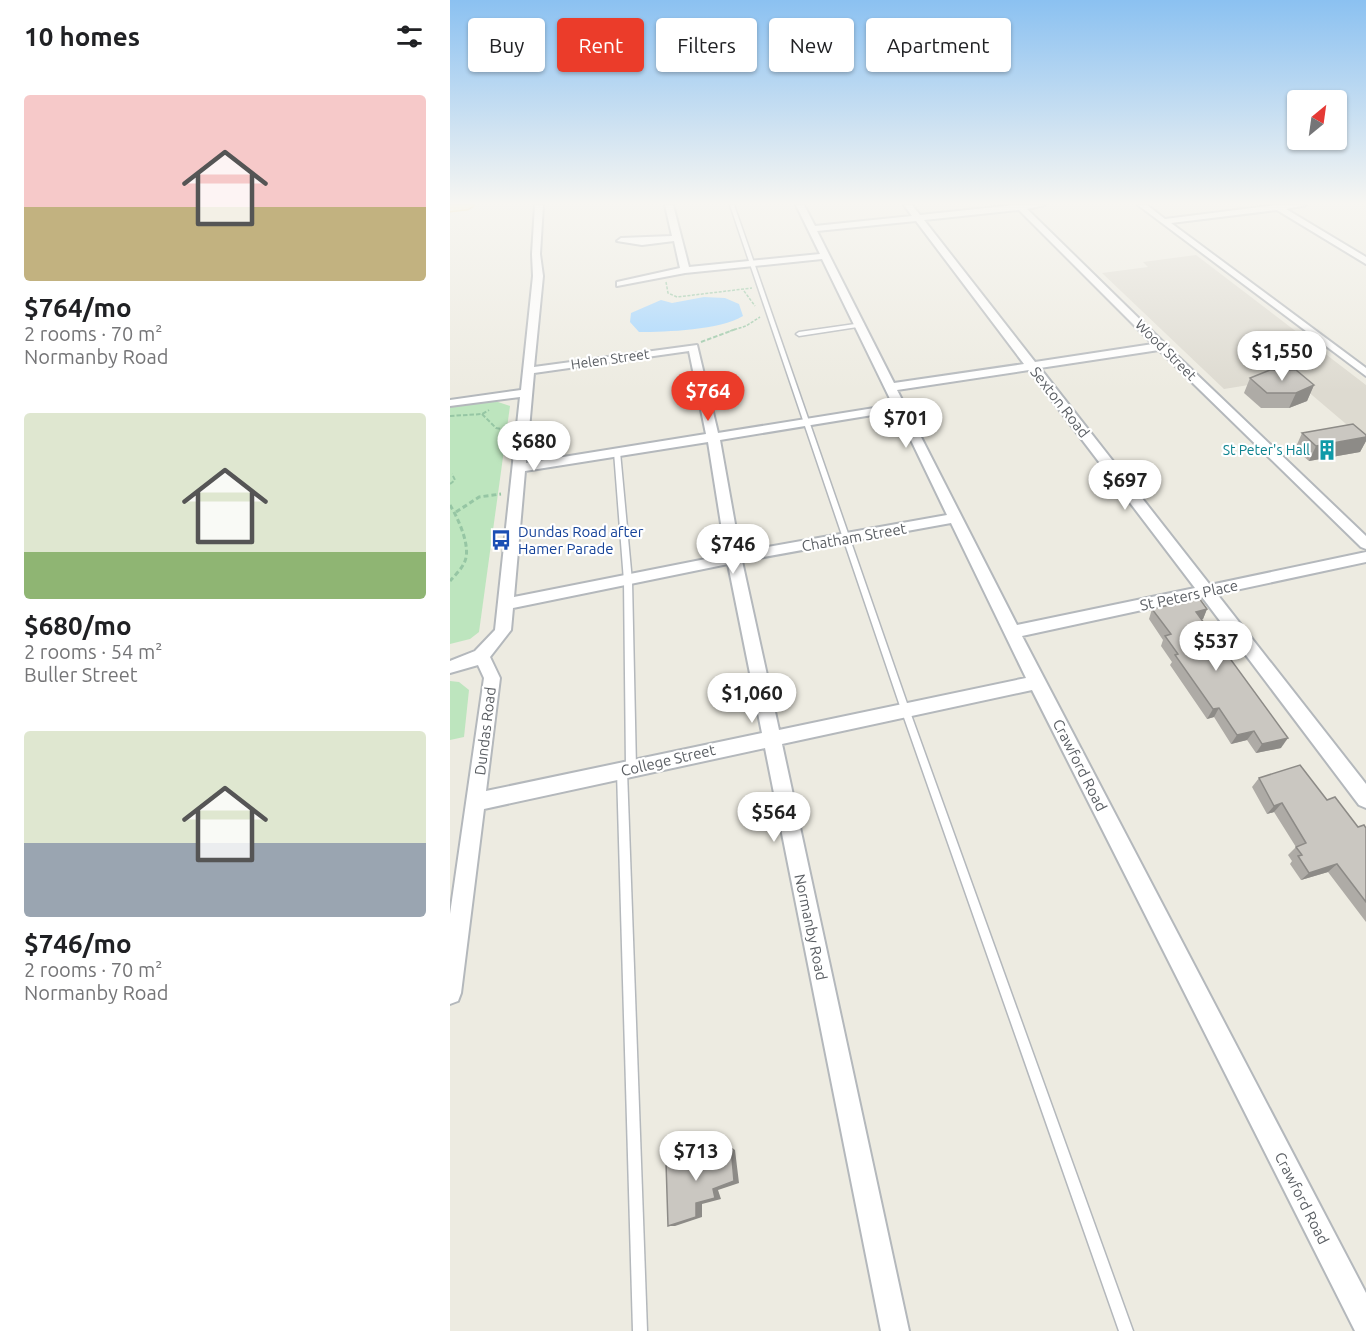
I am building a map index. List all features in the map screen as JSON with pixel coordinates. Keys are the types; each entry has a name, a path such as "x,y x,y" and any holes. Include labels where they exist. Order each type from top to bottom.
{"street":[{"path":"450,667 481,656 498,640 503,630 539,267"},
{"path":"620,284 685,270 718,267"},
{"name":"Crawford Road","path":"832,267 1037,682 1366,1323"},
{"name":"Sexton Road","path":"956,267 1366,799"},
{"name":"Wood Street","path":"1083,267 1269,453 1366,544"},
{"path":"1226,267 1366,373"},
{"path":"892,387 1164,346"},
{"name":"Helen Street","path":"528,371 693,347"},
{"name":"Normanby Road","path":"693,347 713,437 734,558 895,1331"},
{"path":"450,403 527,393"},
{"path":"519,468 902,407"},
{"name":"Chatham Street","path":"505,604 734,558 957,518"},
{"name":"St Peters Place","path":"1013,632 1366,557"},
{"name":"Dundas Road","path":"450,993 492,678 481,656"},
{"name":"College Street","path":"475,802 1037,682"}],"lane":[{"path":"754,267 905,709 1126,1331"},
{"path":"799,334 862,325"},
{"path":"617,452 628,581 626,769 640,1331"}],"path":[{"path":"668,275 667,291 671,297 726,290 744,291 759,286"},
{"path":"693,347 707,337 750,327 760,317 744,291"},
{"path":"450,416 482,414 496,428 509,430"},
{"path":"451,483 455,480 452,474"},
{"path":"451,483 457,484"},
{"path":"456,512 479,497 501,494"},
{"path":"450,504 456,512 468,550 464,564 450,581"}],"shaded area":[{"path":"1147,267 1212,267 1366,385 1366,441 1292,378 1224,389 1102,273"}],"green space":[{"path":"495,401 510,406 479,632 470,639 450,644 450,407"},
{"path":"450,681 459,682 469,690 464,737 450,740"}],"water":[{"path":"704,297 725,298 739,304 743,316 733,321 707,327 664,331 639,332 630,322 631,313 661,300 672,303"}],"building":[{"path":"1270,370 1296,370 1314,385 1296,393 1267,393 1250,378"},
{"path":"1353,424 1366,437 1316,446 1302,433"},
{"path":"1199,598 1207,609 1196,612 1288,738 1262,744 1254,731 1237,735 1219,708 1213,709 1175,655 1178,654 1165,636 1171,634 1152,609"},
{"path":"1300,765 1327,800 1335,797 1358,827 1364,825 1366,828 1366,902 1337,864 1309,873 1298,856 1302,855 1296,847 1306,843 1282,803 1274,806 1259,778"},
{"path":"731,1147 734,1181 713,1189 715,1198 696,1203 696,1217 668,1226 666,1162 710,1149 711,1154"}],"place":[{"name":"St Peter's Hall","path":"1327,450"},
{"name":"Dundas Road after Hamer Parade","path":"501,540"}]}
